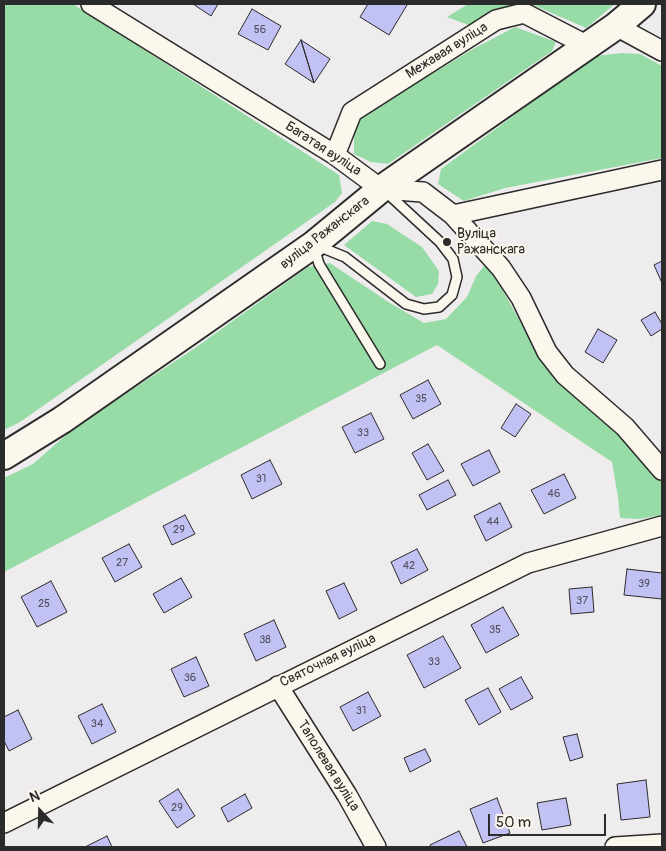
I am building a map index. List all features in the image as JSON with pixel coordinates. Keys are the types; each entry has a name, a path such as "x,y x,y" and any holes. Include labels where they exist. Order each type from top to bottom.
{"street":[{"name":"Багатая вуліца","path":"91,4 335,155 382,189"},
{"name":"вуліца Ражанскага","path":"4,456 62,420 313,245 382,189 588,46 642,4"},
{"name":"Межавая вуліца","path":"335,155 352,112 496,20 524,13 588,46"},
{"path":"616,26 662,51"},
{"path":"453,214 662,170"},
{"path":"382,189 422,192 453,214 501,268 520,298 547,352 565,375 625,427 662,470"},
{"name":"Святочная вуліца","path":"4,823 528,563 662,526"},
{"name":"Таполевая вуліца","path":"278,686 347,795 376,847"},
{"path":"615,847 662,844"}],"lane":[{"path":"313,245 344,257 406,304 424,309 439,307 452,294 458,277 453,259 440,242 382,189"},
{"path":"313,245 319,264 380,364"}],"green space":[{"path":"4,4 73,4 339,175 342,193 335,202 20,422 4,430"},
{"path":"468,4 524,4 507,7 471,26 447,17"},
{"path":"531,4 615,4 586,28"},
{"path":"515,27 556,42 552,51 388,164 371,162 354,154 354,121 473,49"},
{"path":"622,53 640,54 662,66 662,158 505,188 464,201 438,184 441,169 595,56"},
{"path":"372,221 387,224 422,247 439,271 438,284 432,294 416,297 344,245"},
{"path":"330,263 424,323 446,319 467,297 476,276 485,265 496,278 543,363 628,440 662,481 662,515 639,519 620,518 612,462 437,345 4,572 4,478 33,464 74,428 195,348 308,267"}],"building":[{"path":"193,4 218,4 211,16"},
{"path":"368,4 407,5 389,35 360,17"},
{"path":"252,9 281,26 268,50 238,34"},
{"path":"301,40 330,59 314,83"},
{"path":"301,40 314,83 285,64"},
{"path":"662,261 662,283 654,265"},
{"path":"655,312 662,324 662,329 651,336 641,320"},
{"path":"598,329 617,340 603,363 585,352"},
{"path":"428,380 441,404 413,419 400,395"},
{"path":"516,404 531,414 515,437 501,428"},
{"path":"371,413 384,439 355,453 342,427"},
{"path":"428,444 444,471 427,480 412,453"},
{"path":"489,450 500,472 473,486 461,464"},
{"path":"270,460 282,484 252,499 241,475"},
{"path":"564,474 576,498 544,514 531,490"},
{"path":"448,480 456,495 427,510 419,495"},
{"path":"500,503 512,527 486,541 474,516"},
{"path":"185,515 195,534 172,545 163,526"},
{"path":"129,544 142,567 115,582 102,558"},
{"path":"417,549 428,570 401,584 391,562"},
{"path":"627,569 662,573 662,599 624,595"},
{"path":"181,578 192,597 164,613 153,594"},
{"path":"51,581 67,612 37,627 21,597"},
{"path":"344,583 357,610 339,619 326,591"},
{"path":"592,587 594,612 571,614 569,589"},
{"path":"503,607 519,635 486,653 471,625"},
{"path":"274,620 286,647 256,661 244,634"},
{"path":"443,636 461,668 424,688 407,655"},
{"path":"196,657 209,686 184,697 171,669"},
{"path":"521,677 533,698 511,710 499,689"},
{"path":"488,688 501,712 479,725 465,700"},
{"path":"368,692 381,716 353,731 340,707"},
{"path":"102,704 116,732 92,744 78,716"},
{"path":"18,710 32,739 9,751 4,741 4,717"},
{"path":"577,734 583,757 570,761 563,737"},
{"path":"425,749 431,761 410,772 404,758"},
{"path":"646,780 650,817 621,820 617,784"},
{"path":"178,789 195,816 177,828 159,801"},
{"path":"245,794 252,808 228,822 221,808"},
{"path":"497,798 510,833 483,843 470,809"},
{"path":"566,798 571,825 542,830 537,803"},
{"path":"459,831 467,847 431,847 430,845"},
{"path":"107,836 112,847 85,847"}],"place":[{"name":"Вуліца Ражанскага","path":"447,242"}]}
